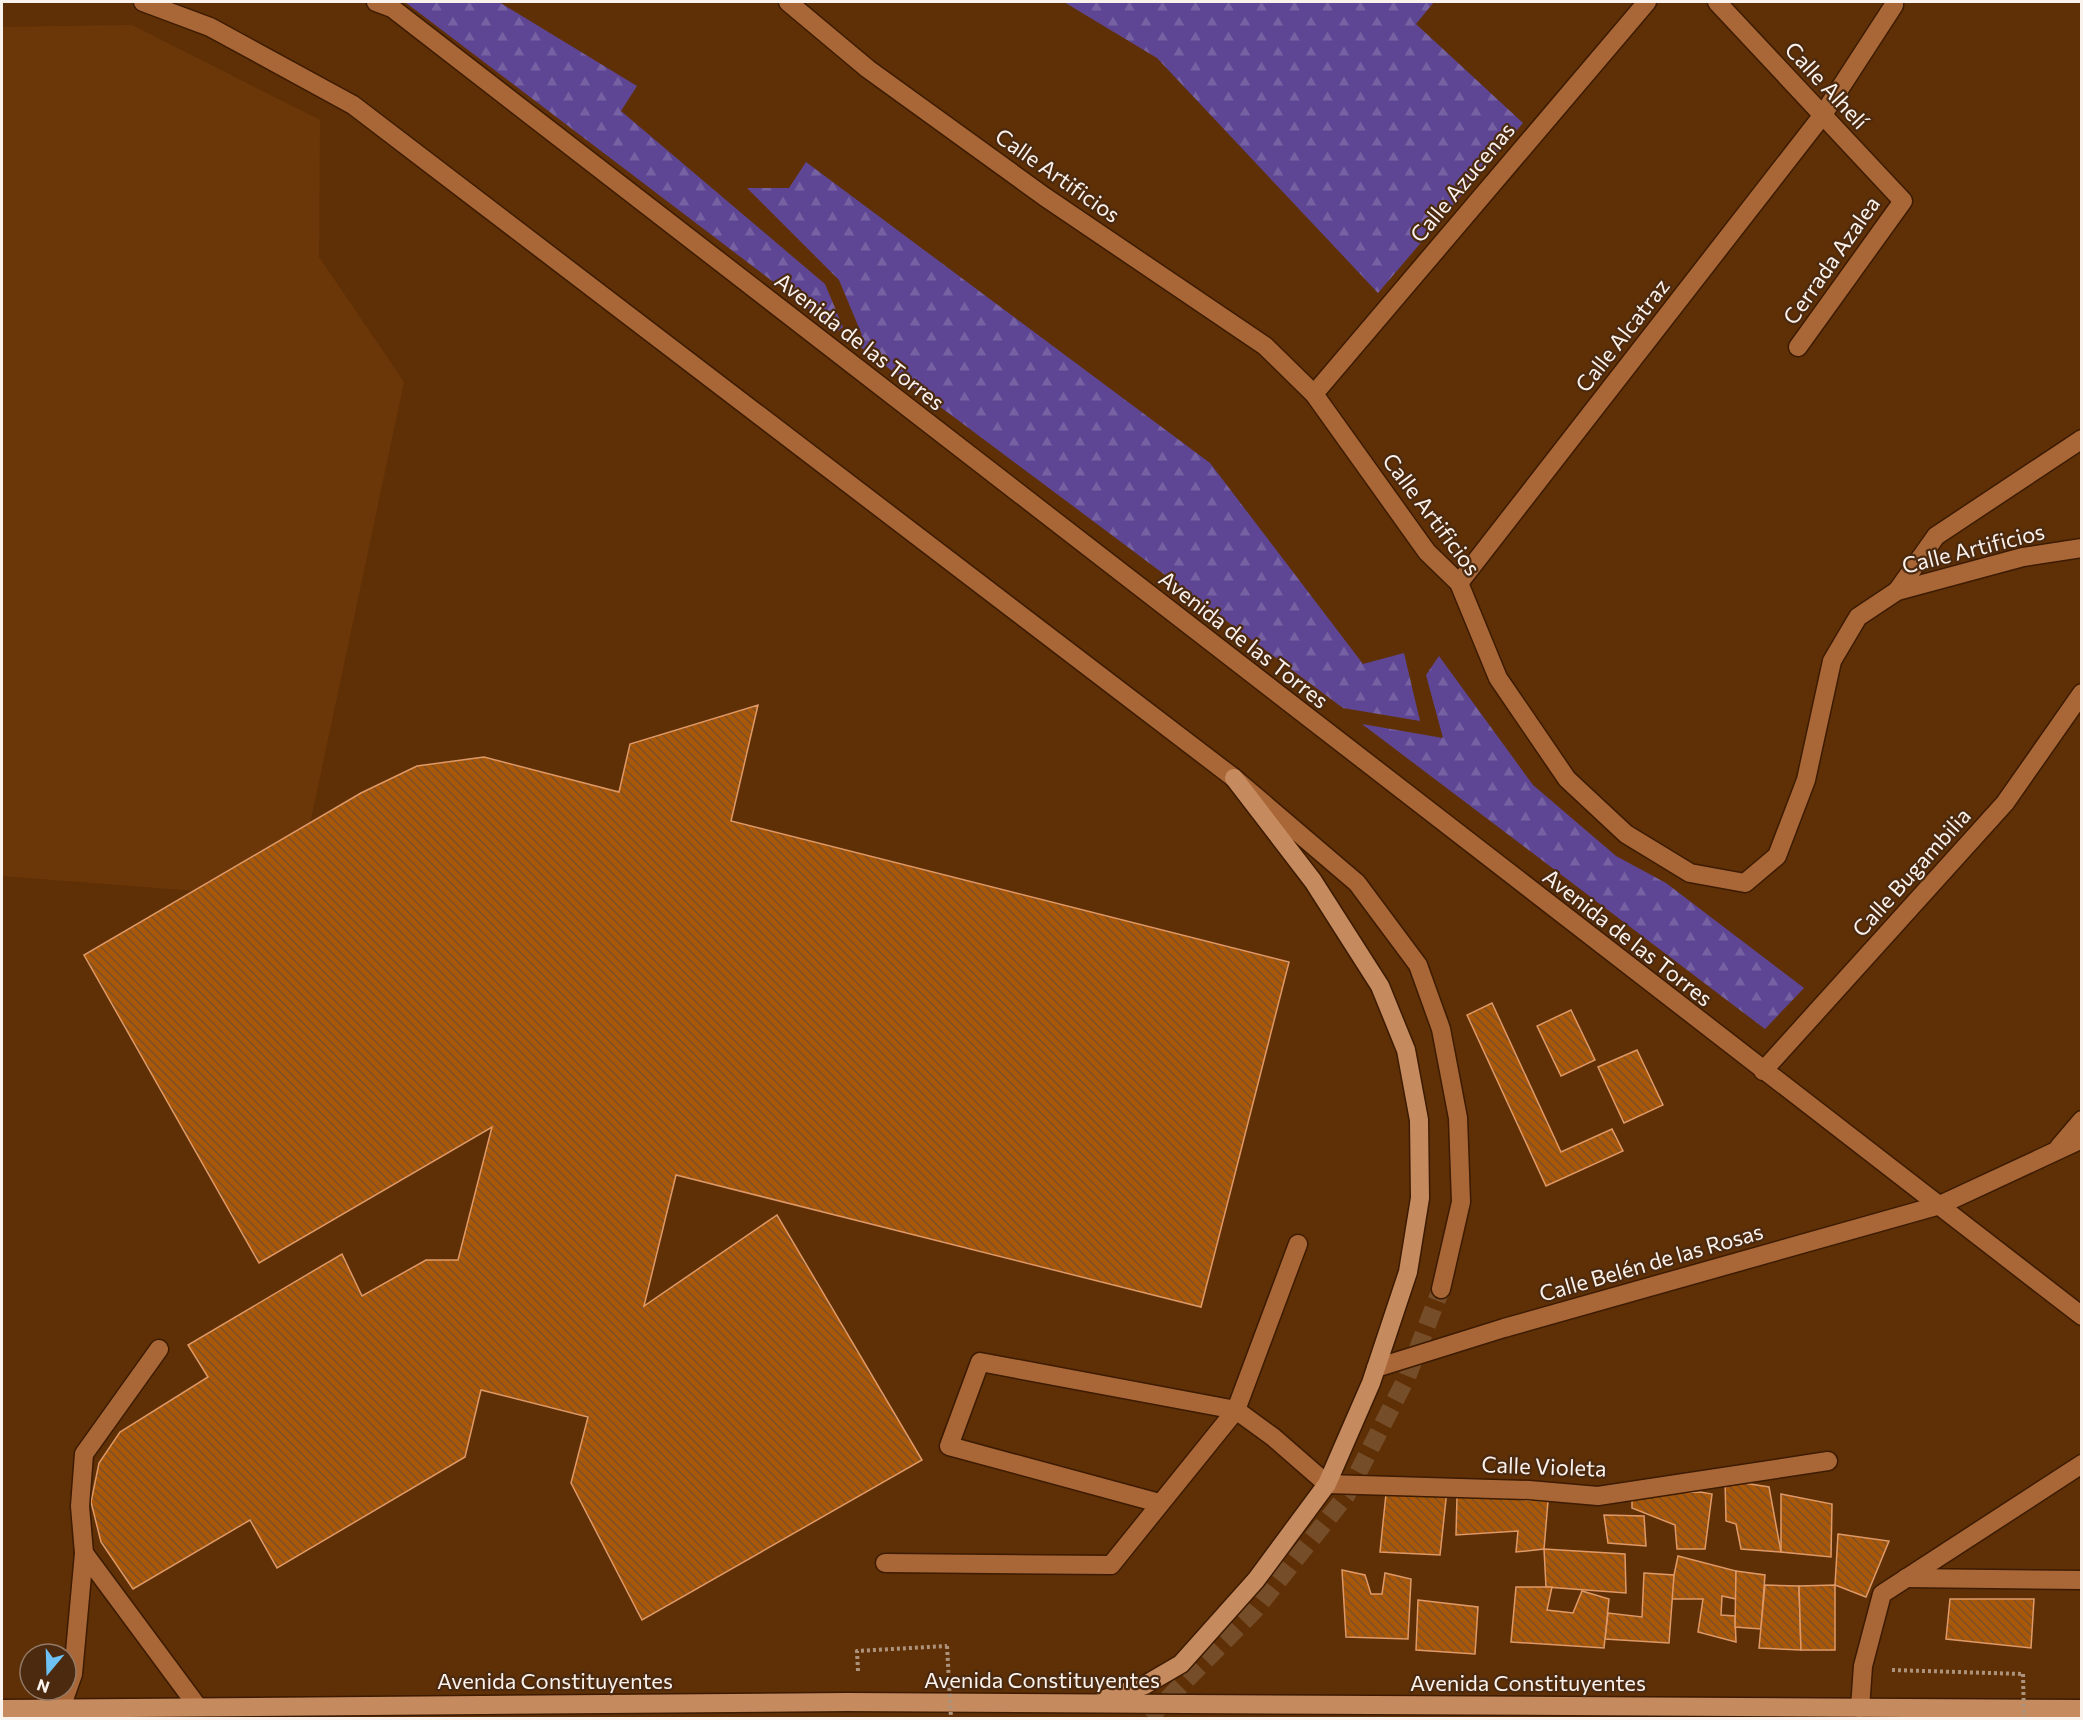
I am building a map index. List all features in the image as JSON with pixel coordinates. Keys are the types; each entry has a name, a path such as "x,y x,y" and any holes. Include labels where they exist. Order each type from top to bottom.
{"highway":[{"path":"1092,1703 1145,1685 1180,1664 1256,1580 1328,1484 1376,1368 1408,1272 1420,1198 1419,1120 1406,1050 1380,986 1313,881 1234,778"},
{"name":"Avenida Constituyentes","path":"2,1708 836,1702 2082,1709"}],"street":[{"path":"143,2 210,27 353,105 1234,778 1357,883 1418,965 1441,1029 1458,1118 1461,1202 1441,1289"},
{"name":"Avenida de las Torres","path":"376,2 392,8 1762,1071 1940,1205 2082,1316"},
{"name":"Calle Artificios","path":"788,2 868,69 970,143 1265,346 1314,394 1427,552 1459,583 1498,678 1567,779 1626,834 1690,873 1745,883 1777,856 1806,780 1832,661 1858,617 1897,591 2023,557 2082,548"},
{"name":"Calle Azucenas","path":"1314,394 1647,2"},
{"name":"Calle Alhelí","path":"1717,2 1903,201"},
{"name":"Calle Alcatraz","path":"1459,583 1822,116 1894,5"},
{"name":"Cerrada Azalea","path":"1798,347 1903,201"},
{"path":"1897,591 1936,536 2082,439"},
{"name":"Calle Bugambilia","path":"1762,1071 2005,803 2082,693"},
{"path":"2057,1148 2082,1119"},
{"name":"Calle Belén de las Rosas","path":"1376,1368 1515,1325 1940,1205 2057,1148 2082,1139"},
{"path":"885,1563 1111,1564 1236,1410 1299,1244"},
{"path":"61,1708 73,1674 84,1553 80,1506 84,1454 159,1349"},
{"path":"1159,1503 949,1446 981,1362 1236,1410 1273,1437 1328,1484"},
{"name":"Calle Violeta","path":"1328,1484 1529,1490 1598,1496 1828,1461"},
{"path":"1860,1708 1863,1666 1882,1594 2082,1464"},
{"path":"84,1553 198,1707"},
{"path":"1906,1578 2082,1580"}],"path":[{"path":"857,1651 947,1646 951,1719"},
{"path":"1884,1670 2023,1674 2024,1719"}],"shaded area":[{"path":"132,25 320,120 319,257 404,382 310,824 196,891 2,876 2,27"}],"green space":[{"path":"405,2 499,2 637,86 621,111 825,284 843,327 838,331"},
{"path":"1064,2 1434,2 1416,24 1523,123 1378,293 1157,58"},
{"path":"806,162 1210,463 1363,664 1404,653 1420,721 1343,708 851,340 862,335 839,280 747,188 789,188"},
{"path":"1439,656 1533,785 1616,856 1666,883 1804,988 1765,1029 1362,724 1443,738 1426,675"}],"building":[{"path":"758,705 731,821 1289,962 1201,1307 676,1175 644,1306 777,1215 922,1460 642,1620 571,1483 588,1417 481,1390 465,1457 277,1568 250,1520 133,1589 101,1542 91,1502 99,1463 120,1432 208,1377 188,1345 342,1254 362,1296 426,1260 458,1260 492,1127 259,1263 84,955 361,793 417,766 484,757 619,792 630,744"},
{"path":"1492,1003 1561,1152 1612,1129 1623,1151 1546,1186 1467,1015"},
{"path":"1571,1010 1595,1060 1561,1076 1537,1026"},
{"path":"1637,1050 1663,1105 1624,1123 1598,1067"},
{"path":"1725,1480 1769,1487 1781,1552 1741,1549 1736,1524 1726,1521"},
{"path":"1447,1490 1440,1555 1380,1552 1386,1494"},
{"path":"1700,1492 1712,1494 1705,1549 1677,1549 1675,1525 1632,1508 1632,1494"},
{"path":"1781,1494 1832,1504 1831,1557 1781,1552"},
{"path":"1457,1496 1548,1501 1544,1549 1516,1552 1518,1531 1456,1535"},
{"path":"1604,1515 1644,1516 1646,1546 1608,1543"},
{"path":"1838,1534 1889,1541 1866,1597 1835,1585"},
{"path":"1544,1549 1625,1554 1626,1593 1546,1587"},
{"path":"1678,1556 1736,1571 1736,1599 1722,1596 1721,1615 1735,1616 1736,1642 1698,1632 1703,1599 1669,1599"},
{"path":"1342,1570 1365,1575 1371,1594 1382,1594 1385,1573 1411,1579 1408,1639 1346,1637"},
{"path":"1736,1571 1765,1575 1761,1629 1735,1627"},
{"path":"1644,1573 1674,1575 1669,1643 1605,1639 1608,1613 1642,1617"},
{"path":"1765,1585 1799,1586 1801,1650 1759,1648"},
{"path":"1835,1585 1835,1650 1801,1650 1799,1586"},
{"path":"1516,1587 1552,1587 1547,1610 1573,1613 1582,1591 1609,1599 1604,1648 1511,1642"},
{"path":"1950,1599 2034,1599 2031,1648 1946,1639"},
{"path":"1418,1600 1478,1607 1475,1654 1416,1650"}],"tunnel":[{"path":"1149,1718 1255,1610 1346,1496 1407,1377 1441,1289"}]}
